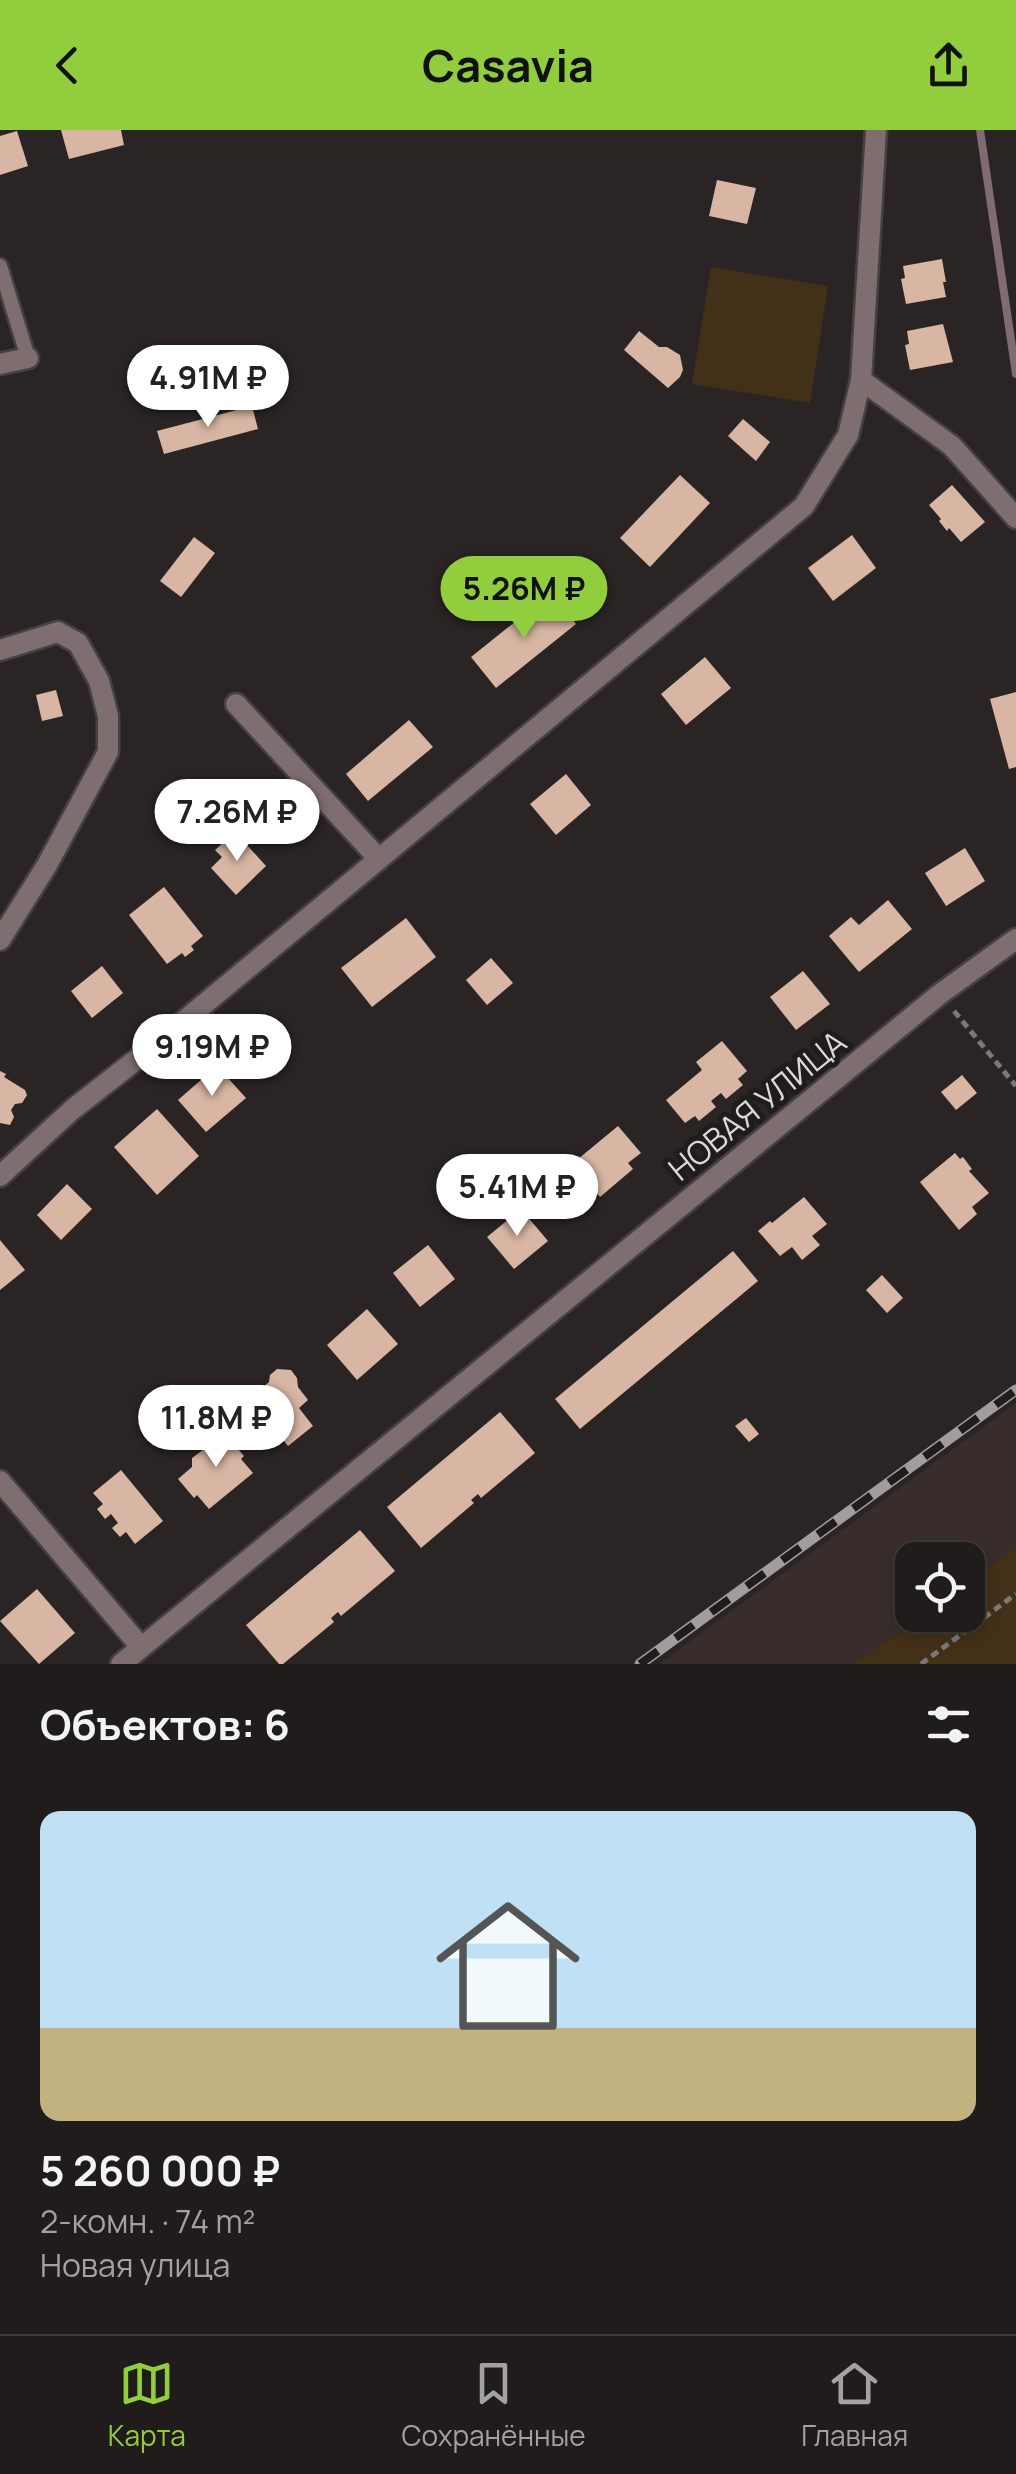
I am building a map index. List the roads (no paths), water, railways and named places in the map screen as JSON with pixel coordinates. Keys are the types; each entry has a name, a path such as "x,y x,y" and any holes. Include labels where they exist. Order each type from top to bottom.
{"street":[{"path":"0,1176 73,1109 156,1045 804,506 848,435 861,380 876,130"},
{"path":"0,364 28,358"},
{"path":"861,380 952,446 1016,518"},
{"path":"0,650 58,632 78,643 99,681 108,716 108,752 47,866 0,940"},
{"path":"236,704 379,859"},
{"name":"НОВАЯ УЛИЦА","path":"121,1664 940,994 1016,939"},
{"path":"0,1481 141,1646"}],"lane":[{"path":"0,266 28,358"}],"waterway":[{"path":"980,130 1016,374"}],"railway":[{"path":"640,1664 1016,1390"}]}
